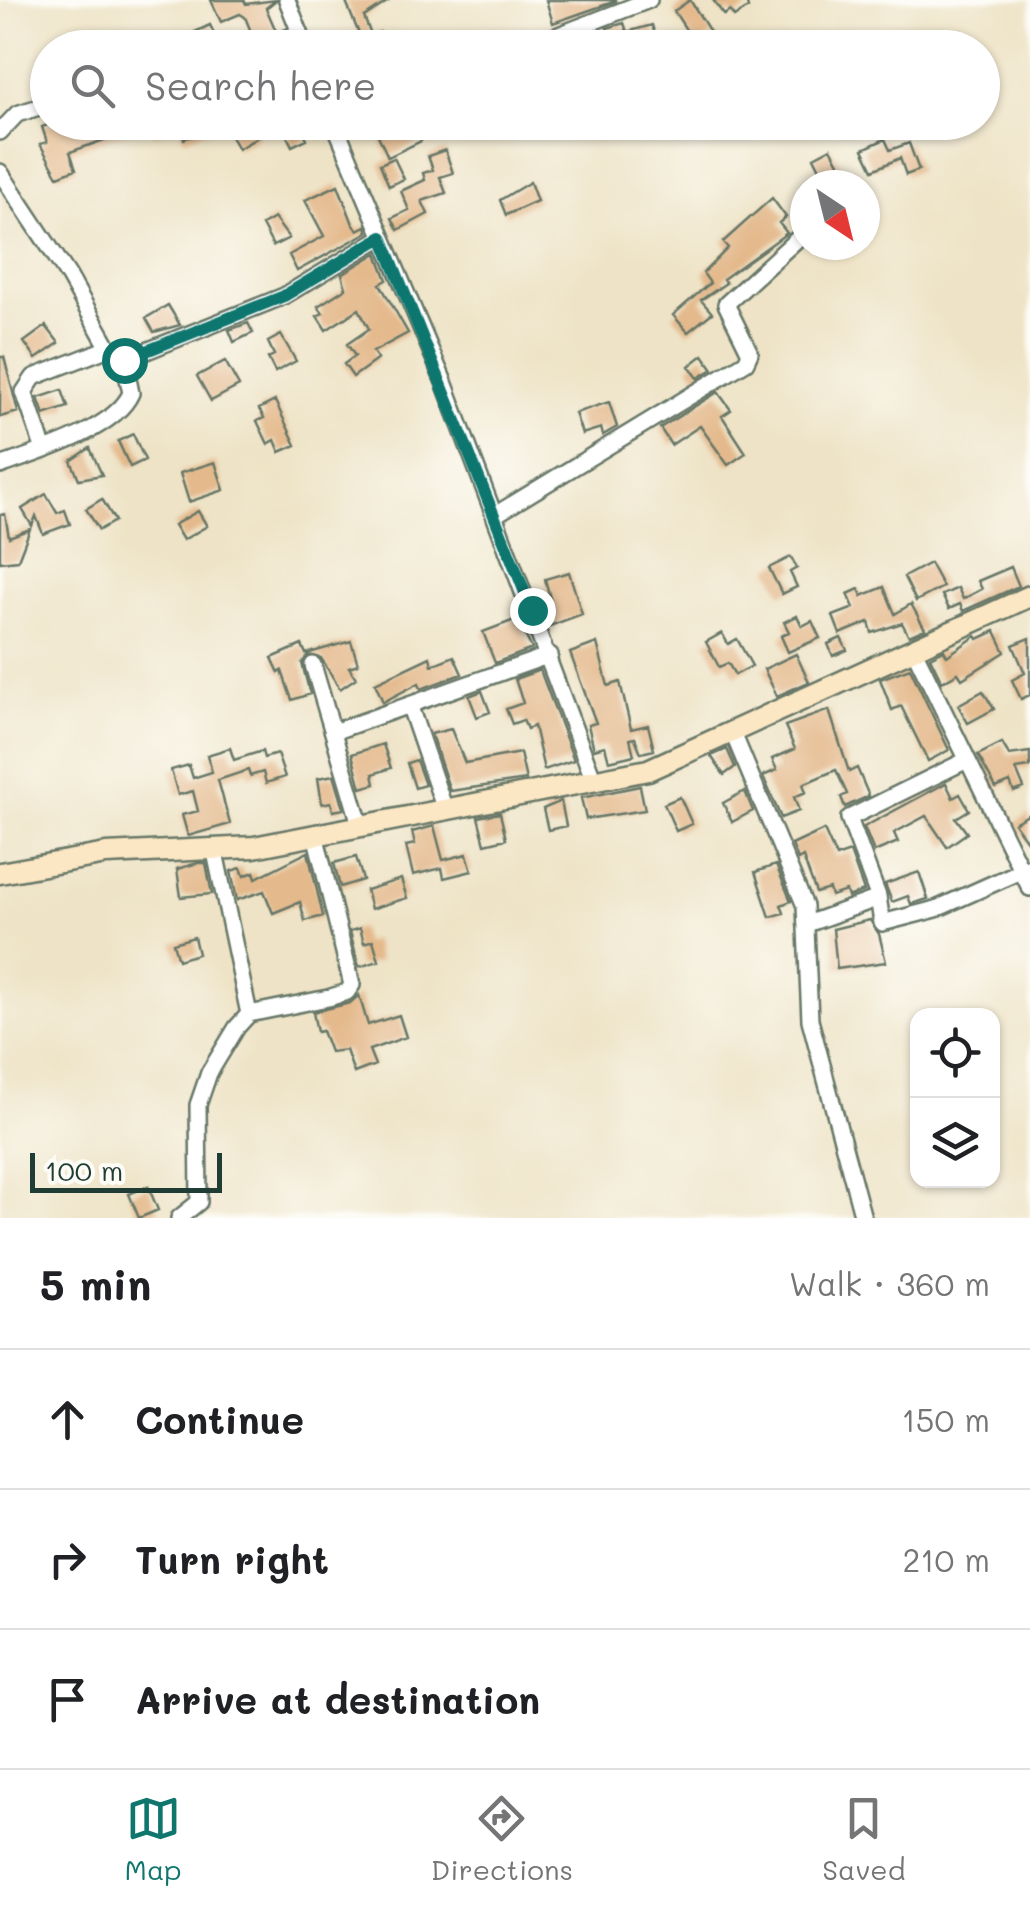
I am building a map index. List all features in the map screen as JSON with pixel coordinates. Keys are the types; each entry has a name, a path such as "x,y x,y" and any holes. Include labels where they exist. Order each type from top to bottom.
{"street":[{"path":"288,0 299,30"},
{"path":"572,30 649,0"},
{"path":"0,132 18,114 30,110"},
{"path":"342,140 495,515 594,781"},
{"path":"0,172 68,275 109,348 124,360 131,393 127,402 78,435 0,466"},
{"path":"124,360 284,296 382,237"},
{"path":"495,515 746,362 748,347 726,304 790,246"},
{"path":"44,450 24,392 34,378 109,348"},
{"path":"0,873 106,854 215,852 648,770 1030,596"},
{"path":"914,650 967,760 1026,868 1030,888"},
{"path":"333,732 550,655"},
{"path":"313,665 360,824"},
{"path":"410,707 444,807"},
{"path":"734,733 798,885 808,924 810,1020 863,1218"},
{"path":"967,760 844,821 885,924 936,909 1026,868"},
{"path":"179,1218 196,1208 200,1192 198,1121 203,1088 237,1026 250,1014 328,998 352,985 315,834"},
{"path":"215,852 250,1014"},
{"path":"808,924 876,900"}],"building":[{"path":"211,0 244,0 246,4 276,0 266,8 276,30 250,30 240,14 221,22"},
{"path":"345,0 390,0 364,17 369,30 358,30"},
{"path":"546,0 616,0 616,1 553,23"},
{"path":"690,0 709,30 686,30 674,11"},
{"path":"713,0 746,0 748,8 734,17 730,11 724,15"},
{"path":"624,23 626,30 608,30"},
{"path":"104,140 70,152 76,169 58,176 40,144"},
{"path":"233,140 253,140 238,149"},
{"path":"380,140 421,140 421,141 388,157"},
{"path":"885,140 890,150 909,143 919,170 906,175 900,158 873,170 863,149"},
{"path":"831,148 843,170 820,170 814,157"},
{"path":"445,150 453,173 440,177 446,193 422,201 428,214 398,230 392,218 409,210 401,191 425,180 423,173 433,170 428,156"},
{"path":"394,158 404,179 389,186 380,164"},
{"path":"530,182 537,201 506,215 500,200"},
{"path":"338,185 353,224 358,230 366,226 368,232 297,271 289,255 324,236 305,200"},
{"path":"772,198 786,217 779,223 787,233 723,279 726,283 701,300 712,313 688,332 673,315 710,283 703,273 728,248 723,242"},
{"path":"274,218 289,238 273,246 262,225"},
{"path":"377,253 387,280 380,284 408,333 373,352 378,359 353,377 344,364 355,356 347,344 369,329 359,309 326,330 317,316 323,313 318,306 346,288 342,274"},
{"path":"168,305 180,325 154,332 146,318"},
{"path":"248,323 253,333 234,342 229,330"},
{"path":"46,326 59,343 36,359 24,342"},
{"path":"281,335 296,361 275,372 268,358 274,355 268,342"},
{"path":"703,355 713,369 698,378 689,366"},
{"path":"0,357 4,357 18,412 0,417"},
{"path":"225,361 239,386 211,401 197,376"},
{"path":"62,390 68,407 44,415 38,398"},
{"path":"718,392 731,410 722,416 746,453 728,465 700,426 671,445 660,428"},
{"path":"275,401 296,445 280,452 275,440 268,444 257,421 264,418 259,409"},
{"path":"609,402 617,427 603,435 601,428 582,434 575,413"},
{"path":"133,434 145,460 130,467 118,441"},
{"path":"90,448 102,475 79,479 71,461"},
{"path":"215,462 224,490 189,502 180,473"},
{"path":"46,494 57,513 65,510 70,524 43,534 36,516 32,526 22,509"},
{"path":"102,499 115,521 99,530 86,509"},
{"path":"198,511 207,526 183,540 174,525"},
{"path":"5,514 9,537 30,529 18,560 0,562 0,515"},
{"path":"791,557 797,568 790,572 797,587 782,594 769,568"},
{"path":"930,563 943,587 916,601 904,577"},
{"path":"1011,567 1019,586 963,611 960,604 949,609 942,595 958,588 963,599 982,589 978,581"},
{"path":"569,572 582,614 550,626 544,609 552,606 545,579"},
{"path":"884,587 895,614 911,604 925,629 909,636 902,623 872,633 869,622 840,634 833,616 854,608 848,594 859,589 862,596"},
{"path":"797,616 802,626 812,621 820,638 788,652 781,636 789,632 784,622"},
{"path":"517,619 532,649 495,663 483,632"},
{"path":"995,631 1005,652 962,679 958,673 942,682 930,657 944,650 947,656 976,636 978,639"},
{"path":"722,633 728,644 737,639 752,666 735,675 728,663 719,667 706,642"},
{"path":"841,638 847,650 833,656 828,644"},
{"path":"1030,638 1030,695 1021,699 1012,680 1025,673 1013,645"},
{"path":"351,641 358,664 349,667 356,678 340,689 321,658 309,655 302,663 310,694 292,700 282,671 279,673 272,658 302,645 306,654"},
{"path":"597,643 608,686 620,682 631,729 648,725 654,750 641,753 635,738 630,739 634,755 609,761 605,746 594,749 588,725 596,723 570,653"},
{"path":"796,654 809,682 777,696 764,669"},
{"path":"454,656 462,674 421,689 419,683 383,702 375,683 430,657 432,665"},
{"path":"910,668 949,750 928,761 901,706 892,710 880,679"},
{"path":"540,670 574,760 544,770 534,726 527,729 523,720 512,724 506,709 523,703 515,679"},
{"path":"482,691 490,712 477,717 469,696"},
{"path":"983,691 994,709 968,723 958,705"},
{"path":"829,710 849,772 857,768 869,796 845,807 841,797 847,794 836,770 803,784 806,792 794,797 799,811 781,818 763,776 777,770 772,759 795,749 785,726"},
{"path":"451,729 465,763 520,753 526,780 450,791 431,734"},
{"path":"1002,743 1009,755 1030,752 1030,767 1016,769 1024,788 1014,792 1010,782 996,788 978,755"},
{"path":"383,744 391,768 373,774 375,784 361,788 352,754"},
{"path":"230,748 234,760 262,751 264,758 277,754 285,777 266,783 263,772 250,776 248,770 218,780 230,824 188,836 182,815 198,811 193,791 178,795 171,770 189,765 193,778 212,772 207,755"},
{"path":"727,749 735,767 724,775 711,756"},
{"path":"416,760 425,785 415,788 407,763"},
{"path":"334,775 344,809 333,811 331,802 322,804 318,778"},
{"path":"946,783 953,798 960,794 969,810 956,818 967,833 947,847 926,816 894,833 898,842 874,852 864,827"},
{"path":"640,786 645,810 586,819 581,798"},
{"path":"745,791 753,811 732,822 723,803"},
{"path":"680,797 692,824 676,831 664,804"},
{"path":"561,801 566,826 548,830 543,809"},
{"path":"500,813 506,839 485,844 478,817"},
{"path":"1030,814 1030,845 1014,823"},
{"path":"434,826 443,860 467,854 472,871 444,878 442,868 413,875 406,846 415,844 412,832"},
{"path":"824,830 836,857 850,852 864,891 848,897 846,891 831,896 829,889 816,893 803,857 798,860 792,845"},
{"path":"308,852 323,916 305,921 300,902 273,913 264,891 237,900 231,871 241,868 244,876 254,872 256,878"},
{"path":"356,857 363,880 340,887 334,863"},
{"path":"206,863 212,894 181,897 177,869"},
{"path":"776,865 791,901 781,905 784,913 770,917 755,872"},
{"path":"919,872 928,899 911,904 908,896 892,902 885,884"},
{"path":"401,879 407,898 371,909 366,890"},
{"path":"870,920 879,934 886,962 837,969 833,929"},
{"path":"360,928 364,943 373,940 379,961 359,967 350,931"},
{"path":"194,937 198,954 178,960 173,943"},
{"path":"359,995 368,1025 399,1015 406,1037 369,1050 375,1065 354,1073 346,1050 330,1052 322,1031 317,1032 313,1012 350,1003"},
{"path":"148,1186 158,1210 139,1218 129,1194"}],"route":[{"path":"124,360 284,296 382,237 444,382 532,610"}]}
